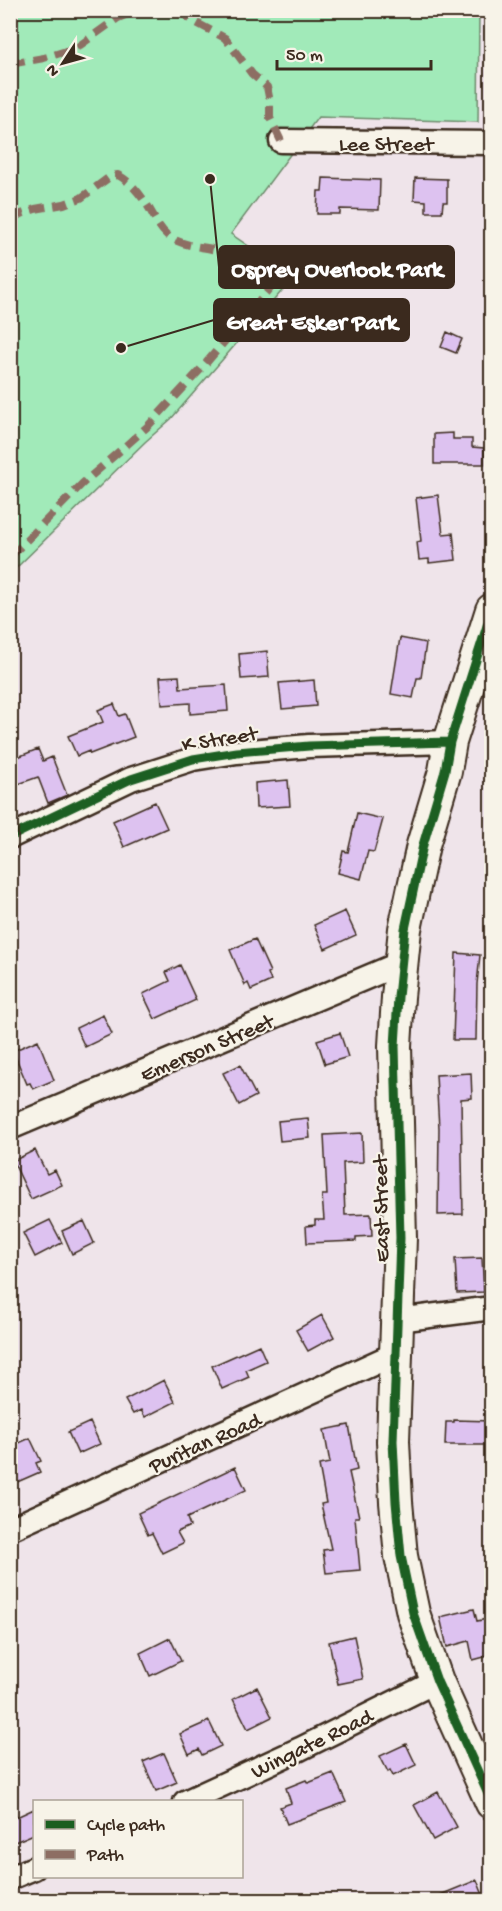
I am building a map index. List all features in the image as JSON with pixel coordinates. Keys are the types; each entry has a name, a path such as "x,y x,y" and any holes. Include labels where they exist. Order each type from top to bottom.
{"street":[{"name":"Lee Street","path":"281,141 492,143"},
{"name":"East Street","path":"492,610 450,742 445,771 423,845 405,929 395,1046 400,1238 393,1441 401,1556 413,1613 437,1681 492,1803"},
{"name":"K Street","path":"10,837 131,779 193,759 237,752 309,746 450,742"},
{"name":"Emerson Street","path":"10,1128 401,963"},
{"path":"398,1320 492,1308"},
{"name":"Puritan Road","path":"10,1529 397,1353"},
{"name":"Wingate Road","path":"189,1800 300,1749 437,1681"},
{"path":"10,1878 33,1868"}],"green space":[{"path":"11,11 479,11 478,122 318,117 231,234 294,277 171,419 11,573"}],"building":[{"path":"323,178 380,180 379,210 340,209 340,214 317,214 318,191 322,191"},
{"path":"415,178 447,179 447,202 443,202 442,212 426,212 426,201 414,200"},
{"path":"447,332 462,339 456,353 441,347"},
{"path":"453,433 453,439 472,439 472,447 484,448 484,464 434,464 434,434"},
{"path":"438,495 443,534 453,533 456,560 429,563 429,559 419,560 417,542 421,541 416,498"},
{"path":"400,638 426,643 421,678 417,678 413,698 391,694"},
{"path":"267,651 269,677 241,679 239,654"},
{"path":"179,676 180,688 226,685 228,711 190,714 190,703 162,705 160,677"},
{"path":"314,680 316,706 282,709 279,683"},
{"path":"114,704 119,716 125,714 134,737 90,754 89,751 77,756 68,736 103,722 98,710"},
{"path":"38,749 43,761 52,757 67,795 48,803 38,777 10,787 10,760"},
{"path":"288,780 290,806 256,808 255,783"},
{"path":"155,802 167,828 124,847 113,821"},
{"path":"357,813 383,819 374,852 368,851 361,879 338,873 343,851 348,852"},
{"path":"345,911 356,935 325,949 314,925"},
{"path":"255,939 270,972 268,973 271,981 251,990 248,983 245,985 230,950"},
{"path":"456,953 480,955 476,1040 453,1040"},
{"path":"180,965 196,1000 155,1019 143,994 170,981 166,972"},
{"path":"103,1015 112,1034 85,1047 76,1028"},
{"path":"340,1033 348,1057 325,1064 317,1040"},
{"path":"38,1040 54,1080 33,1089 30,1083 27,1084 13,1051"},
{"path":"240,1065 256,1096 239,1105 223,1073"},
{"path":"471,1073 472,1098 461,1099 463,1214 438,1215 439,1128 436,1075"},
{"path":"308,1118 310,1138 280,1141 278,1121"},
{"path":"362,1133 363,1162 343,1163 345,1215 371,1214 372,1236 356,1237 356,1241 307,1243 306,1226 315,1225 315,1220 324,1220 322,1195 327,1195 324,1135"},
{"path":"35,1150 47,1174 55,1170 62,1185 31,1199 13,1161"},
{"path":"50,1220 62,1243 35,1257 23,1233"},
{"path":"84,1221 94,1243 72,1254 62,1231"},
{"path":"482,1258 484,1292 457,1293 455,1259"},
{"path":"322,1315 334,1337 308,1351 296,1330"},
{"path":"259,1345 266,1361 246,1370 249,1377 222,1389 212,1366"},
{"path":"164,1380 175,1402 145,1417 141,1410 133,1414 125,1400"},
{"path":"454,1420 492,1421 492,1445 445,1445 446,1422 454,1422"},
{"path":"90,1422 100,1444 78,1454 68,1432"},
{"path":"349,1425 357,1470 349,1472 359,1517 355,1517 360,1570 326,1573 323,1550 331,1549 321,1504 326,1503 319,1465 330,1463 324,1430"},
{"path":"30,1438 41,1461 36,1463 40,1472 15,1483 10,1473 10,1447"},
{"path":"235,1467 246,1490 187,1518 190,1526 177,1532 183,1543 162,1553 152,1533 148,1535 138,1513"},
{"path":"474,1609 477,1621 492,1618 492,1655 473,1660 469,1641 447,1647 440,1617"},
{"path":"354,1636 363,1679 338,1684 329,1642"},
{"path":"170,1638 181,1661 150,1676 140,1653"},
{"path":"257,1687 272,1717 248,1729 233,1699"},
{"path":"209,1721 221,1746 202,1755 199,1749 189,1754 180,1734"},
{"path":"406,1744 416,1765 393,1776 390,1770 388,1772 380,1756"},
{"path":"164,1753 177,1782 156,1791 143,1762"},
{"path":"333,1773 346,1802 287,1824 280,1807 291,1803 286,1788 306,1780 308,1783"},
{"path":"438,1792 457,1827 433,1840 414,1805"},
{"path":"33,1809 33,1834 10,1844 10,1820"},
{"path":"477,1880 485,1900 428,1900"}],"marked path":[{"path":"10,64 44,58 76,48 118,18 137,10"},
{"path":"179,10 193,21 225,38 252,74 267,87 270,118 281,141"},
{"path":"10,218 35,209 64,204 81,198 111,176 118,175 135,189 162,229 172,239 242,258 263,269 278,281"},
{"path":"10,557 82,484 147,427 285,274"}],"cycle path":[{"path":"492,610 450,742 445,771 423,845 405,929 395,1046 400,1238 393,1441 401,1556 413,1613 437,1681 492,1803"},
{"path":"10,837 131,779 193,759 237,752 309,746 450,742"}],"place":[{"name":"Osprey Overlook Park","path":"210,179"},
{"name":"Great Esker Park","path":"121,348"}]}
